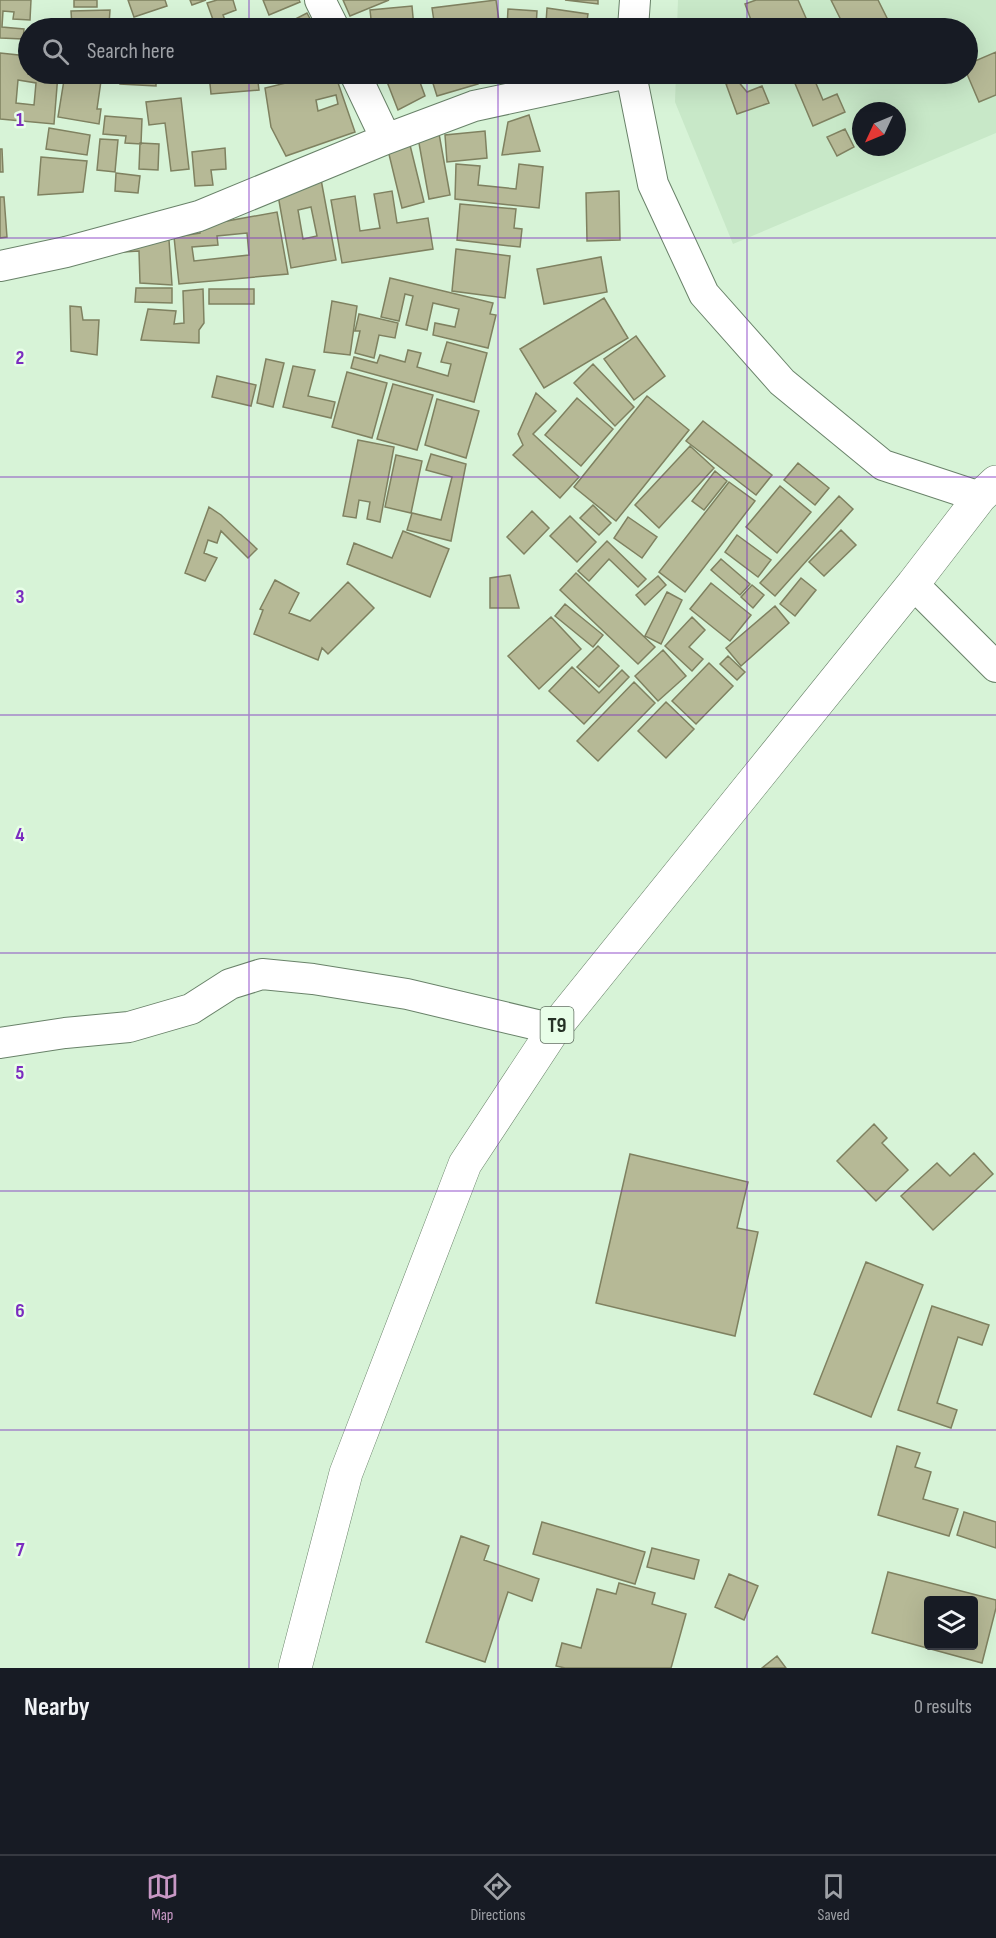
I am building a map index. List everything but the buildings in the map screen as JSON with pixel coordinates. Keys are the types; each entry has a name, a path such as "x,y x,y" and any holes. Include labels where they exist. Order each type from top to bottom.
{"highway":[{"name":"T9","path":"295,1668 346,1473 465,1164 554,1029 988,490"}],"street":[{"path":"320,0 329,18"},
{"path":"634,18 635,0"},
{"path":"360,84 386,139"},
{"path":"0,266 66,252 199,216 386,139 474,106 576,84"},
{"path":"633,84 653,184 704,294 783,382 883,465 988,490"},
{"path":"913,584 996,667"},
{"path":"0,1042 129,1027 191,1009 230,984 262,974 313,979 407,994 554,1029"}],"shaded area":[{"path":"678,0 996,0 996,133 733,244 675,102 676,84 978,84 978,18 677,18"}]}
